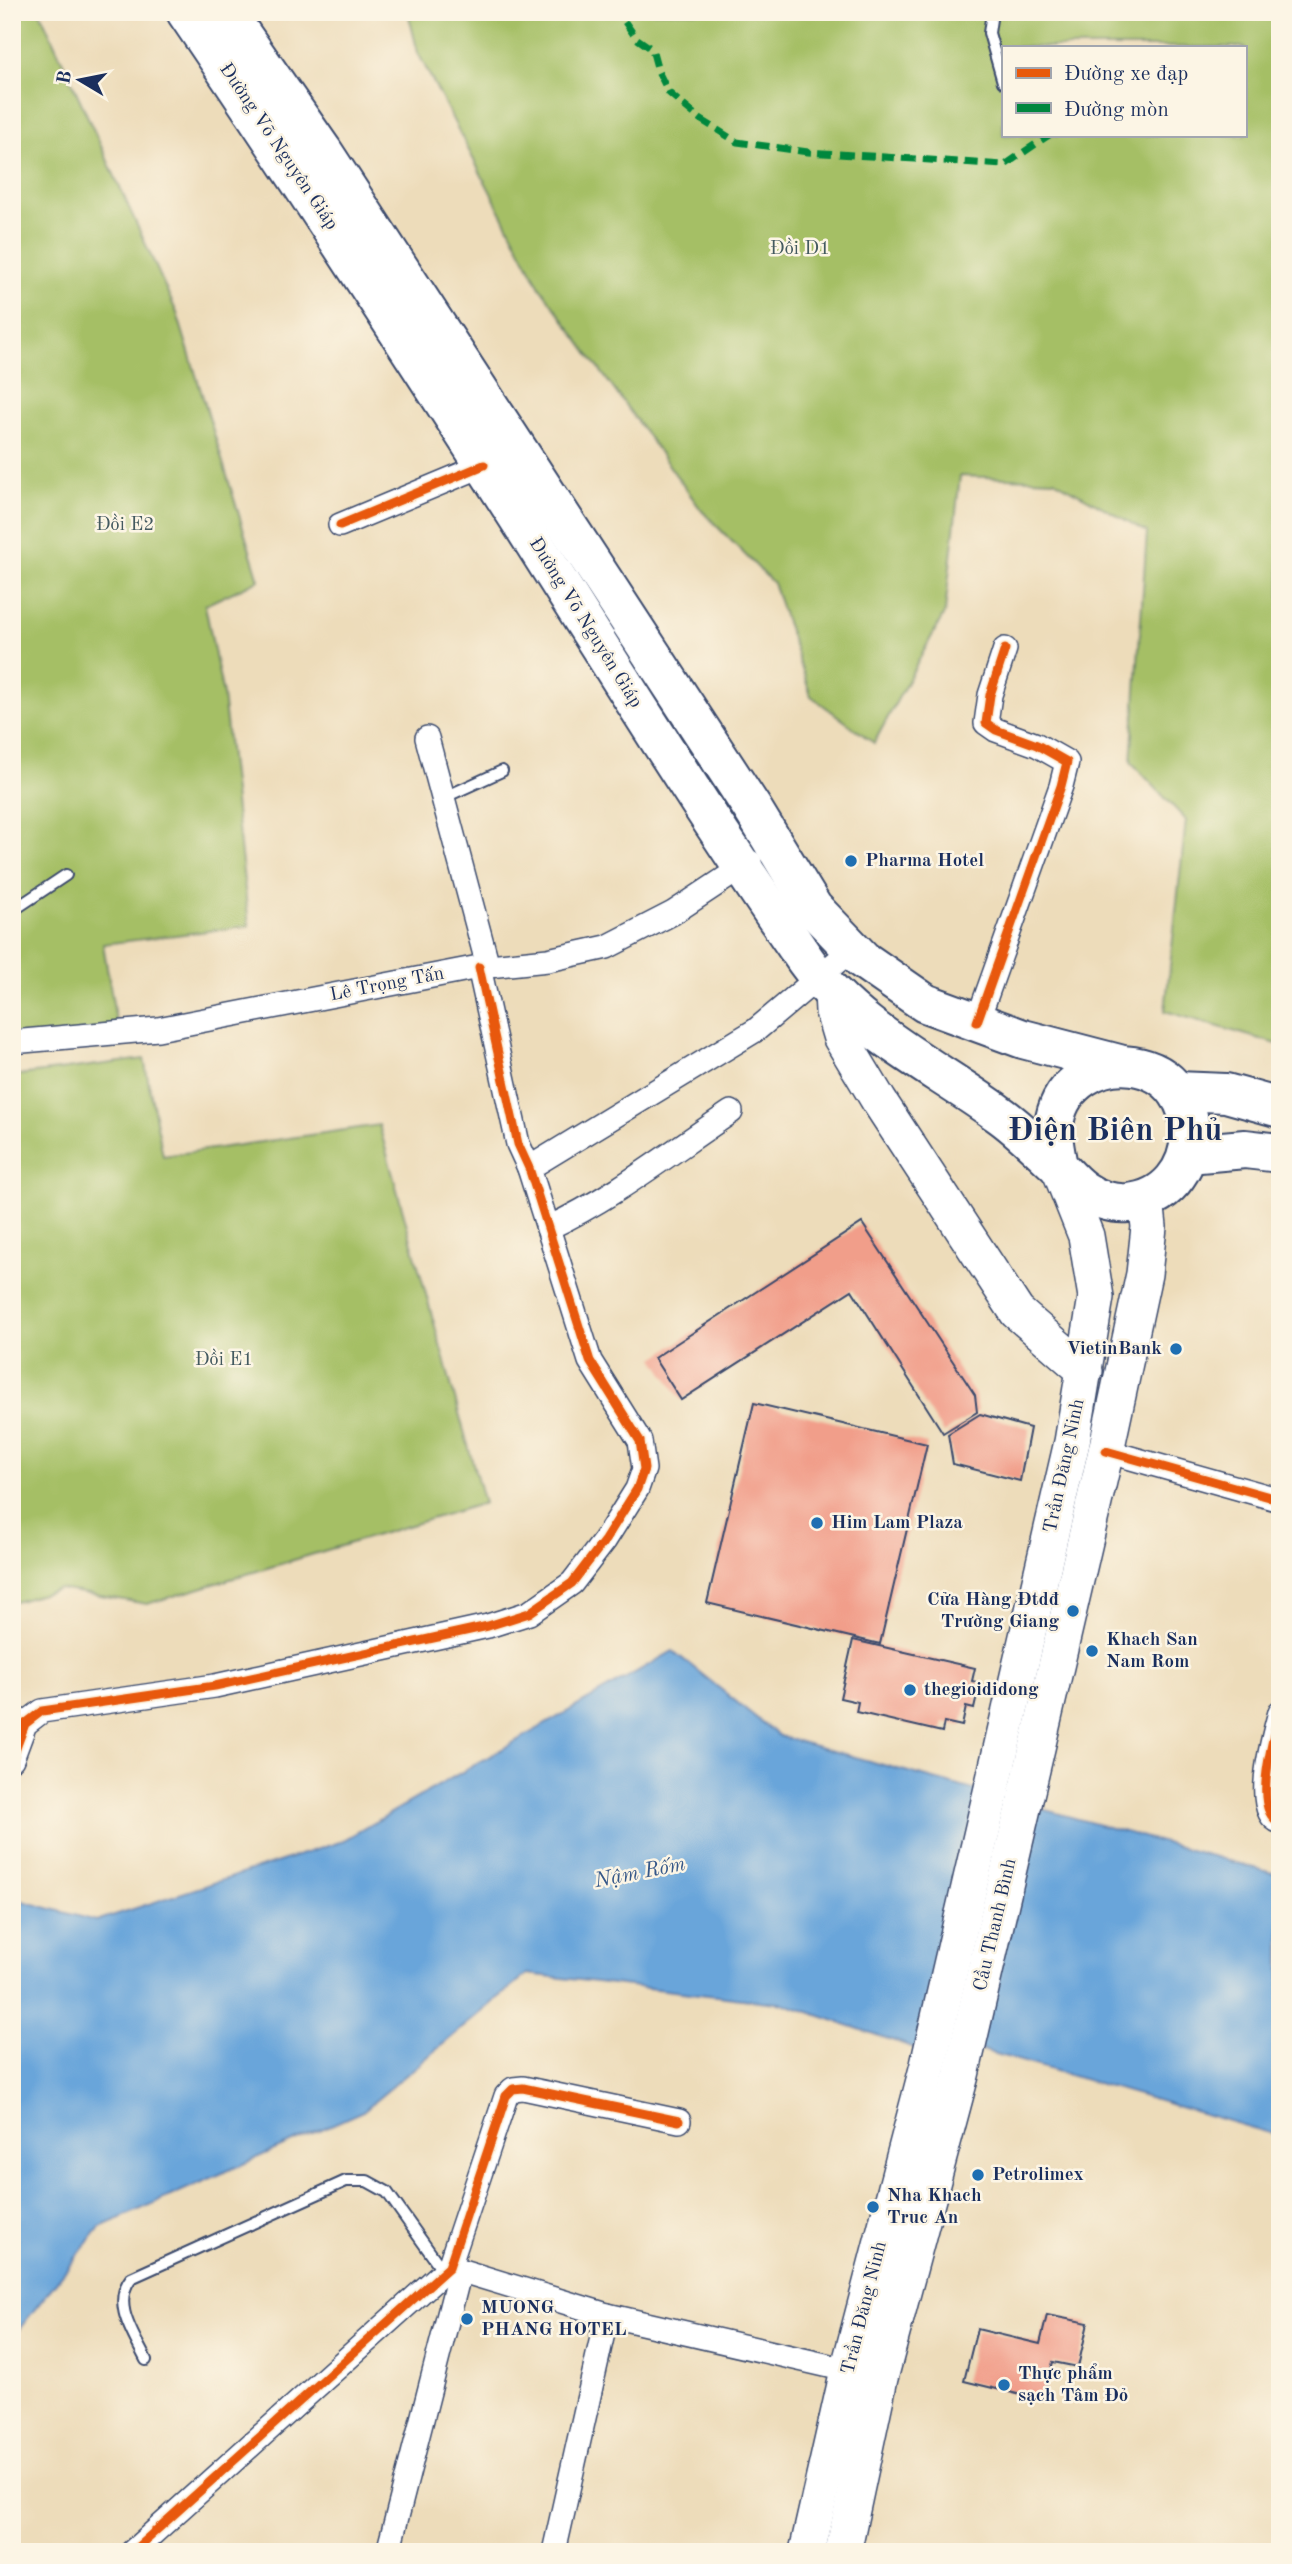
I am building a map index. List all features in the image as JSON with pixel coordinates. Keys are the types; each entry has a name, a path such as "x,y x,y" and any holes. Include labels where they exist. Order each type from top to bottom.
{"highway":[{"name":"Đường Võ Nguyên Giáp","path":"186,12 333,199 774,843 813,908 863,960 926,1003 1023,1039 1119,1064"},
{"name":"Đường Võ Nguyên Giáp","path":"226,12 484,464 742,869 825,986 915,1060 1000,1115 1058,1166"},
{"path":"1119,1064 1141,1067 1161,1076 1177,1091 1187,1110 1191,1132 1188,1154 1179,1174 1164,1189 1146,1199 1126,1203 1105,1201 1086,1193 1058,1166 1053,1140 1055,1118 1063,1097 1078,1080 1097,1069 1119,1064"},
{"path":"1177,1091 1226,1093 1280,1108"},
{"path":"1188,1154 1245,1149 1280,1153"}],"main road":[{"path":"825,986 841,1038 1017,1312 1085,1371"},
{"name":"Trần Đăng Ninh","path":"997,1768 1072,1443 1096,1297 1086,1236 1058,1166"},
{"name":"Trần Đăng Ninh","path":"1031,1774 1144,1273 1149,1227 1146,1199"},
{"path":"1072,1443 1105,1451"},
{"name":"Cầu Thanh Bình","path":"928,2065 997,1768"},
{"name":"Cầu Thanh Bình","path":"961,2075 1031,1774"},
{"name":"Trần Đăng Ninh","path":"843,2552 864,2374 928,2065"},
{"name":"Trần Đăng Ninh","path":"807,2552 961,2075"}],"street":[{"path":"340,525 484,464"},
{"path":"977,1022 1061,786 1067,762 1037,745 996,730 986,723 990,695 1005,649"},
{"path":"12,1759 19,1724 42,1712 215,1686 488,1626 529,1613 572,1583 605,1540 637,1489 644,1469 640,1441 590,1361 529,1168 518,1144 483,967 427,738"},
{"name":"Lê Trọng Tấn","path":"12,1042 158,1029 483,967 548,960 607,947 673,913 742,869 774,843"},
{"path":"529,1168 825,986 852,949"},
{"path":"548,1228 606,1196 731,1112"},
{"path":"1105,1451 1280,1500"},
{"path":"1280,1712 1265,1785 1268,1810 1274,1820 1280,1822"},
{"path":"388,2552 451,2270 506,2096 513,2089 523,2088 679,2121"},
{"path":"451,2270 607,2315 864,2374"},
{"path":"132,2552 451,2270"},
{"path":"554,2552 607,2315"}],"lane":[{"path":"992,12 989,33 1002,78"},
{"path":"443,798 502,771"},
{"path":"12,911 66,875"},
{"path":"146,2360 124,2314 122,2304 124,2290 131,2278 346,2181 367,2181 379,2186 451,2270"}],"green space":[{"name":"Đồi E2","path":"12,12 40,12 177,313 259,580 205,605 223,695 249,926 103,944 118,1033 12,1040"},
{"name":"Đồi D1","path":"408,12 1280,12 1280,1045 1165,1011 1186,820 1131,762 1147,532 1054,480 960,476 945,612 874,743 811,696 773,583 702,511 540,287 418,53"},
{"name":"Đồi E1","path":"144,1059 163,1156 379,1125 484,1503 147,1604 59,1589 12,1603 12,1076"}],"water":[{"name":"Nậm Rốm","path":"673,1651 779,1736 1280,1875 1280,2136 982,2050 915,2048 785,2004 527,1974 363,2111 100,2227 12,2338 12,1898 96,1921 340,1842"}],"building":[{"path":"862,1223 975,1395 977,1412 943,1433 852,1290 681,1400 654,1358"},
{"name":"Him Lam Plaza","path":"754,1403 927,1444 880,1644 707,1603"},
{"path":"980,1414 1030,1428 1020,1481 953,1464 948,1434"},
{"name":"thegioididong","path":"853,1640 975,1668 972,1681 980,1683 974,1709 966,1707 962,1726 944,1722 942,1732 856,1712 858,1702 840,1698"},
{"path":"1047,2315 1088,2323 1078,2367 1053,2362 1042,2400 964,2381 977,2329 1040,2344"}],"marked path":[{"path":"625,22 636,38 652,49 658,71 669,93 700,119 737,142 808,152 1005,165 1048,136"}],"cycle path":[{"path":"340,525 484,465"},
{"path":"977,1022 1061,786 1067,762 1037,745 996,730 986,723 990,695 1005,649"},
{"path":"12,1759 25,1724 42,1711 215,1686 488,1626 529,1613 572,1583 605,1540 637,1489 644,1469 640,1441 590,1361 529,1168 518,1144 479,967"},
{"path":"1106,1451 1280,1500"},
{"path":"1280,1712 1270,1754 1266,1789 1271,1815 1280,1822"},
{"path":"132,2552 449,2267 506,2096 513,2089 523,2088 679,2121"}],"place":[{"name":"Pharma Hotel","path":"851,861"},
{"name":"VietinBank","path":"1176,1349"},
{"name":"Him Lam Plaza","path":"817,1523"},
{"name":"Cửa Hàng Đtdđ Trường Giang","path":"1073,1611"},
{"name":"Khach San Nam Rom","path":"1092,1651"},
{"name":"thegioididong","path":"910,1690"},
{"name":"Petrolimex","path":"978,2175"},
{"name":"Nha Khach Truc An","path":"873,2207"},
{"name":"MUONG PHANG HOTEL","path":"467,2319"},
{"name":"Thực phẩm sạch Tâm Đỏ","path":"1004,2385"}],"district":[{"name":"Điện Biên Phủ","path":"1115,1131"}]}
